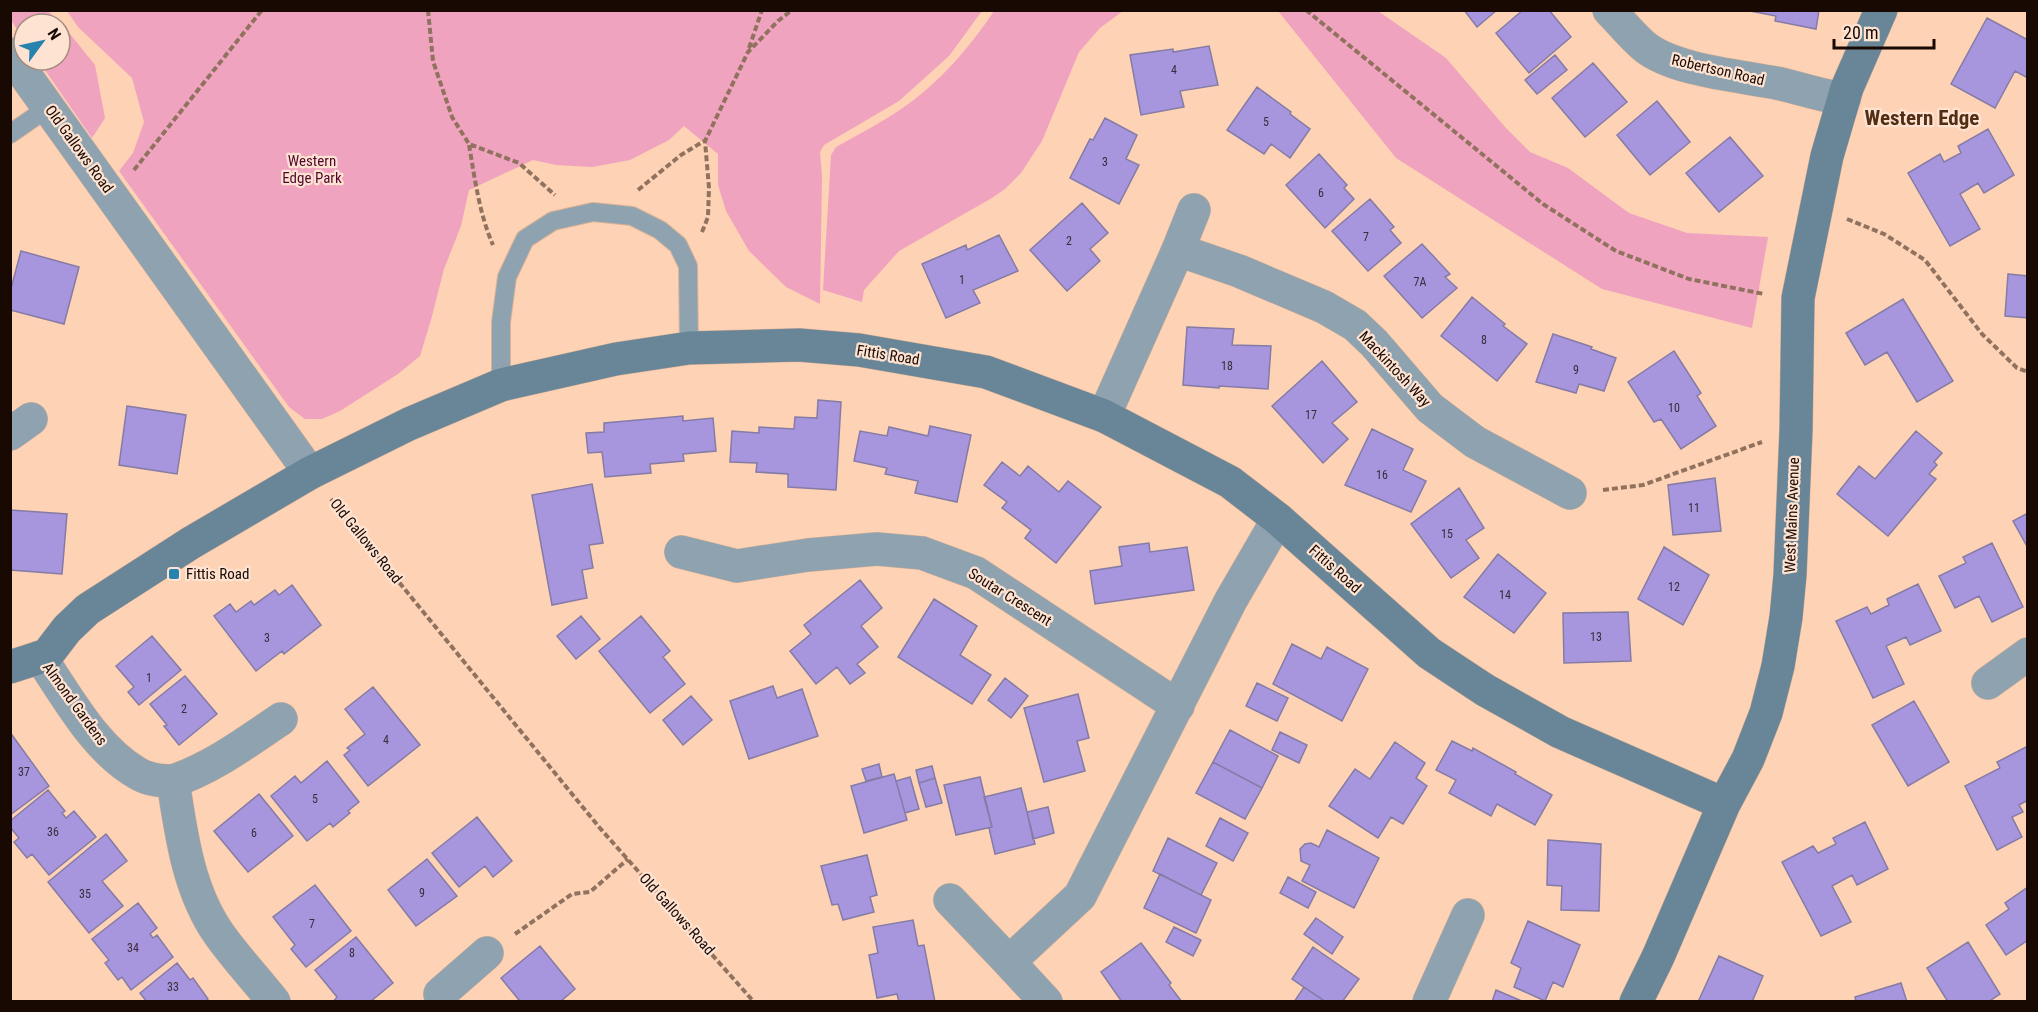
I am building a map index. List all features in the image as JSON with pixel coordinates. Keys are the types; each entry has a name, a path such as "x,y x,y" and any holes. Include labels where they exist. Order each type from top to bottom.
{"street":[{"name":"Robertson Road","path":"1609,10 1645,47 1664,58 1685,65 1785,85 1820,96 1844,99"},
{"name":"West Mains Avenue","path":"1636,1002 1658,957 1724,804 1748,759 1766,713 1778,666 1790,575 1796,430 1798,298 1827,156 1844,99 1881,10"},
{"name":"Old Gallows Road","path":"10,54 310,473"},
{"path":"1104,416 1194,210"},
{"name":"Mackintosh Way","path":"1178,250 1239,271 1324,307 1354,325 1374,343 1430,408 1475,442 1570,493"},
{"name":"Fittis Road","path":"25,662 47,655 67,628 88,609 189,544 310,473 409,424 501,385 616,359 689,348 799,345 859,350 986,372 1104,416 1230,483 1278,519 1429,652 1485,690 1560,732 1724,804"},
{"path":"1009,962 1080,896 1231,600 1278,519"},
{"name":"Soutar Crescent","path":"681,552 737,566 808,555 877,549 922,553 976,573 1178,706"},
{"path":"1988,682 2028,654"},
{"name":"Almond Gardens","path":"25,662 110,753 138,774 155,780 173,781"},
{"path":"274,1002 219,934 205,908 186,860 173,781 222,758 281,719"},
{"path":"950,900 1046,1002"},
{"path":"1429,1002 1468,915"},
{"path":"439,999 487,953"}],"lane":[{"path":"10,134 49,107"},
{"path":"501,385 501,322 507,277 525,239 553,221 593,212 632,216 660,230 678,245 688,266 689,348"}],"path":[{"path":"113,196 262,10"},
{"path":"428,10 433,61 452,117 469,144 478,197 487,231 507,277"},
{"path":"688,266 708,217 709,188 705,141 748,52 762,10"},
{"path":"748,52 792,10"},
{"path":"1306,10 1543,204 1616,251 1689,279 1748,292 1798,298"},
{"path":"610,214 681,155 705,141"},
{"path":"469,144 519,163 578,216"},
{"path":"1815,212 1850,219 1884,234 1925,260 1982,334 2018,368 2028,372"},
{"path":"1570,493 1643,485 1796,430"},
{"name":"Old Gallows Road","path":"310,473 599,827 754,1002"},
{"path":"487,953 572,894 590,892 628,859"}],"green space":[{"path":"10,11 49,12 12,12 12,22"},
{"name":"Western Edge Park","path":"982,11 949,56 899,101 824,145 820,152 822,176 820,304 786,287 749,251 726,211 718,185 718,154 684,126 669,140 630,160 592,167 556,165 533,160 469,190 461,226 444,269 420,356 398,374 340,411 322,419 305,419 289,407 119,171 133,153 144,122 132,78 78,27 72,18 72,12 68,12"},
{"path":"994,11 1123,11 1100,28 1079,52 1042,141 1021,173 1005,189 899,251 864,290 862,302 823,290 831,155 836,147 871,128 930,87 975,38"},
{"path":"1278,11 1378,11 1446,58 1505,127 1530,152 1568,168 1629,213 1687,233 1768,237 1752,328 1602,289 1396,158"},
{"path":"72,36 95,65 105,118 92,138 46,72 72,72"}],"building":[{"path":"1464,10 1497,10 1477,27"},
{"path":"1523,10 1549,10 1571,37 1529,73 1496,33"},
{"path":"1819,10 1816,29 1775,21 1776,16 1750,11"},
{"path":"1987,18 2028,40 2028,78 2015,71 1995,108 1951,84"},
{"path":"1209,46 1218,85 1180,91 1184,107 1141,115 1130,55 1173,49 1173,52"},
{"path":"1555,55 1567,70 1537,94 1525,80"},
{"path":"1593,63 1627,102 1585,137 1552,98"},
{"path":"1257,87 1310,129 1290,158 1271,144 1264,154 1227,130"},
{"path":"1657,101 1690,142 1650,175 1617,135"},
{"path":"1105,118 1137,135 1126,159 1139,165 1119,204 1070,178 1090,139 1093,140"},
{"path":"1988,129 2014,175 1984,193 1978,183 1960,194 1980,229 1950,246 1908,173 1940,154 1944,162 1961,153 1958,146"},
{"path":"1730,137 1763,176 1719,212 1686,173"},
{"path":"1319,154 1347,185 1344,188 1354,199 1325,228 1286,185"},
{"path":"1370,199 1394,227 1390,230 1401,243 1368,271 1332,231"},
{"path":"1082,203 1108,233 1090,249 1100,261 1067,291 1030,250"},
{"path":"999,235 1018,271 973,290 980,303 946,318 922,264 966,245 967,250"},
{"path":"1422,244 1450,274 1445,277 1457,288 1422,318 1384,276"},
{"path":"21,251 79,267 64,324 10,310 10,292"},
{"path":"2008,274 2028,276 2028,318 2005,316"},
{"path":"1472,297 1505,324 1503,326 1527,344 1497,381 1441,336"},
{"path":"1903,299 1953,381 1917,402 1887,352 1865,365 1846,333"},
{"path":"1187,327 1234,329 1232,345 1271,346 1268,389 1183,385"},
{"path":"1553,334 1616,358 1604,391 1579,384 1576,393 1536,382"},
{"path":"1674,351 1701,393 1697,396 1716,426 1681,449 1661,419 1654,422 1628,382"},
{"path":"1322,361 1357,402 1332,423 1348,439 1323,463 1272,406"},
{"path":"818,400 841,402 836,490 788,487 788,474 756,472 757,463 730,462 732,431 759,433 759,427 794,429 795,417 817,418"},
{"path":"127,406 186,415 177,474 119,465"},
{"path":"683,416 683,421 713,418 716,451 683,454 684,461 650,464 651,473 605,477 602,452 588,453 586,433 604,432 604,423"},
{"path":"930,426 971,435 957,502 915,493 918,481 885,474 887,468 854,461 860,431 887,436 889,427 928,436"},
{"path":"1372,429 1413,449 1403,470 1426,481 1411,512 1345,485"},
{"path":"1916,431 1942,453 1934,462 1937,465 1929,474 1936,479 1888,536 1837,494 1859,466 1875,479"},
{"path":"1002,462 1020,476 1028,466 1059,492 1068,481 1101,507 1056,563 1025,538 1031,530 1002,508 1007,502 984,485"},
{"path":"1715,478 1721,531 1673,535 1668,485"},
{"path":"592,484 603,543 589,545 593,568 582,570 587,598 552,605 532,495"},
{"path":"1459,488 1484,528 1466,540 1479,558 1451,578 1411,524"},
{"path":"10,510 67,514 62,574 10,570"},
{"path":"2028,513 2028,548 2013,521"},
{"path":"1149,543 1150,552 1187,547 1194,590 1095,604 1090,571 1122,566 1119,547"},
{"path":"1992,543 2023,607 1992,622 1979,596 1955,608 1939,576 1966,563 1963,557"},
{"path":"1664,547 1709,575 1683,625 1638,599"},
{"path":"1498,554 1546,593 1514,633 1464,597"},
{"path":"860,580 882,608 861,626 878,647 857,664 865,673 850,684 837,667 816,684 790,651 811,634 804,625"},
{"path":"1918,584 1941,631 1910,645 1906,637 1886,646 1904,684 1873,698 1836,621 1867,607 1871,614 1889,605 1887,599"},
{"path":"292,585 321,625 284,654 282,651 256,671 214,616 230,604 236,612 251,601 254,605 275,590 279,595"},
{"path":"934,599 977,626 960,655 991,675 972,704 898,657"},
{"path":"1628,612 1631,661 1564,663 1563,613"},
{"path":"581,616 600,639 576,659 557,636"},
{"path":"641,616 670,651 663,657 685,684 650,713 599,651"},
{"path":"152,636 181,670 139,705 128,692 134,687 116,666"},
{"path":"1292,644 1321,659 1327,647 1368,669 1342,721 1273,684"},
{"path":"185,676 217,714 179,745 150,704"},
{"path":"1005,678 1028,696 1011,718 988,700"},
{"path":"1257,683 1288,698 1277,721 1246,706"},
{"path":"773,686 777,698 802,689 818,736 749,759 730,701"},
{"path":"373,687 420,745 368,786 344,755 350,750 347,748 365,734 345,709"},
{"path":"1078,694 1089,738 1077,741 1085,771 1044,782 1024,708"},
{"path":"691,696 712,720 683,745 663,720"},
{"path":"1914,701 1949,762 1908,786 1872,725"},
{"path":"1230,730 1278,756 1262,788 1213,762"},
{"path":"1280,732 1307,745 1299,763 1272,750"},
{"path":"12,735 49,786 10,815 10,737"},
{"path":"1452,741 1472,751 1473,748 1552,795 1535,825 1497,804 1491,816 1449,793 1456,780 1436,770"},
{"path":"1395,742 1425,763 1416,778 1427,786 1403,824 1391,817 1378,838 1329,806 1355,769 1370,779"},
{"path":"2028,746 2028,800 2019,805 2023,812 2012,817 2022,837 1997,850 1965,786 2000,768 1997,762"},
{"path":"327,761 359,802 333,827 330,823 307,841 271,796 295,776 301,783"},
{"path":"1213,762 1262,788 1245,819 1196,793"},
{"path":"879,764 882,777 866,781 862,769"},
{"path":"932,766 935,778 919,783 916,770"},
{"path":"894,774 907,820 864,833 851,786"},
{"path":"910,777 919,809 905,813 896,781"},
{"path":"980,777 992,827 956,835 944,785"},
{"path":"935,778 942,803 926,807 919,783"},
{"path":"1021,788 1035,844 995,854 989,828 992,827 984,797"},
{"path":"48,790 65,811 62,813 66,818 74,811 96,837 49,875 32,854 27,858 14,842 19,838 10,827 10,821"},
{"path":"259,794 293,836 248,872 214,831"},
{"path":"1048,807 1054,833 1033,839 1027,812"},
{"path":"477,817 512,861 493,877 485,866 459,887 432,853"},
{"path":"1220,818 1248,833 1233,861 1206,846"},
{"path":"1865,822 1888,869 1857,885 1852,875 1832,886 1851,922 1821,936 1782,862 1813,846 1818,853 1836,844 1833,838"},
{"path":"1327,830 1379,858 1354,908 1302,881 1310,865 1301,861 1300,849 1305,844 1311,843 1319,847"},
{"path":"106,834 127,861 102,881 123,906 89,933 48,882"},
{"path":"1168,838 1217,863 1201,895 1153,871"},
{"path":"1548,840 1601,844 1599,911 1561,910 1562,886 1547,885"},
{"path":"867,855 877,895 870,897 874,912 843,920 838,904 832,905 821,866"},
{"path":"427,859 457,896 416,926 388,890"},
{"path":"1160,874 1211,900 1196,933 1144,908"},
{"path":"1288,877 1316,892 1308,908 1280,893"},
{"path":"315,885 351,931 306,967 291,949 295,945 273,917"},
{"path":"2028,887 2028,940 2006,955 1986,925 2009,909 2005,903"},
{"path":"138,903 157,928 150,934 153,938 157,935 173,957 131,990 122,977 118,980 105,963 109,960 92,939"},
{"path":"1316,918 1343,937 1332,954 1304,934"},
{"path":"913,920 918,946 924,945 935,1002 899,1002 897,994 877,998 869,955 878,953 873,927"},
{"path":"1528,921 1580,945 1563,987 1553,982 1545,1001 1514,987 1521,968 1511,963"},
{"path":"1174,927 1201,940 1193,956 1166,942"},
{"path":"356,937 393,983 370,1002 333,1002 337,997 315,970"},
{"path":"1968,942 2000,994 1988,1002 1948,1002 1927,968"},
{"path":"1141,943 1171,983 1169,985 1182,1002 1122,1002 1101,972"},
{"path":"540,946 575,989 560,1002 517,1002 519,1000 501,978"},
{"path":"1313,947 1359,979 1342,1002 1326,1002 1292,979"},
{"path":"1719,956 1763,976 1752,1002 1698,1002"},
{"path":"177,963 190,980 193,978 208,999 205,1002 147,1002 140,993"},
{"path":"1901,983 1907,1002 1856,1002 1855,997"},
{"path":"1304,987 1326,1002 1294,1002"},
{"path":"1496,990 1524,1002 1492,1002"}],"place":[{"name":"Fittis Road","path":"174,574"}],"district":[{"name":"Western Edge","path":"1922,118"}]}
